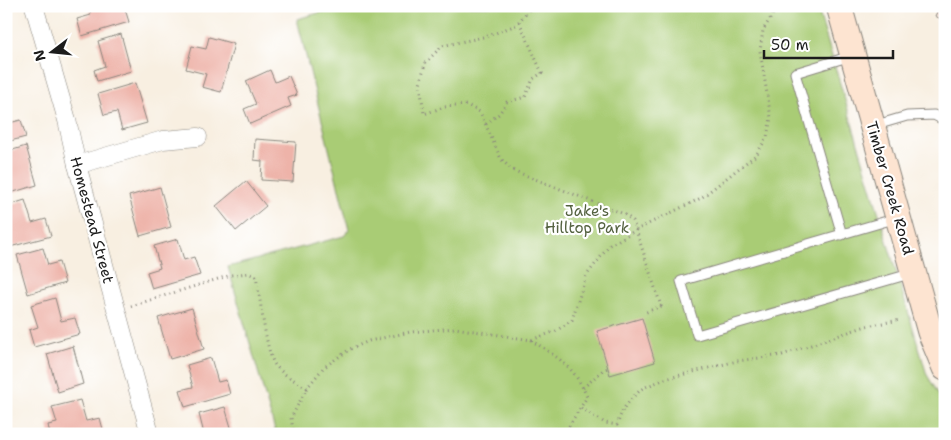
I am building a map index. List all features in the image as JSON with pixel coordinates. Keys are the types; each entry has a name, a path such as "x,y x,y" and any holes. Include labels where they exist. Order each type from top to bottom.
{"street":[{"name":"Homestead Street","path":"34,6 67,120 77,165 150,434"},
{"name":"Timber Creek Road","path":"839,6 930,332 945,368"},
{"path":"77,165 164,140 198,136"}],"lane":[{"path":"842,235 795,73 853,56"},
{"path":"872,126 907,116 934,115 945,121"},
{"path":"898,218 681,281 697,335 913,273"}],"path":[{"path":"532,6 516,25 488,36 442,46 425,63 420,84 424,114 444,107 467,105 480,112 501,159 512,170 624,214 633,222 661,306 644,313"},
{"path":"531,340 556,331 572,320 586,276 610,245 701,198 756,155 767,137 771,118 760,51 763,30 772,16 774,6"},
{"path":"486,124 499,114 507,102 525,97 533,79 542,74 519,21"},
{"path":"116,310 231,275 249,273 256,277 266,336 274,364 288,377 307,388"},
{"path":"581,408 605,423 617,425 623,409 634,396 643,388 666,378 737,361 782,354 866,326 900,320"},
{"path":"294,434 291,418 307,388 324,368 350,349 369,340 410,332 455,328 531,340 572,369 587,397 564,434"},
{"path":"583,388 603,370 608,368"}],"green space":[{"name":"Jake's Hilltop Park","path":"344,6 817,6 927,375 945,405 945,434 276,434 228,267 344,236 349,230 297,19"}],"building":[{"path":"88,6 124,6 129,22 82,36 77,19 91,15"},
{"path":"940,6 945,6 945,21 935,16"},
{"path":"121,34 131,71 97,81 94,70 105,66 98,41"},
{"path":"209,37 234,44 221,92 202,87 206,74 186,69 192,46 206,49"},
{"path":"270,70 275,82 289,76 297,95 288,98 291,106 250,124 244,109 256,104 246,81"},
{"path":"135,83 147,123 122,130 117,112 104,115 98,94"},
{"path":"7,116 9,123 21,120 26,137 6,142"},
{"path":"255,139 296,142 293,182 261,180 262,161 254,160"},
{"path":"26,146 37,185 7,194 6,152"},
{"path":"246,181 266,206 236,231 216,206"},
{"path":"160,187 171,227 140,236 129,196"},
{"path":"25,200 32,223 46,219 51,236 6,248 6,206"},
{"path":"178,239 184,260 194,257 200,275 152,289 147,272 160,268 154,246"},
{"path":"43,248 48,265 59,262 65,283 28,294 17,255"},
{"path":"55,298 61,321 75,318 80,334 34,347 29,330 38,327 31,305"},
{"path":"192,308 204,349 170,359 158,318"},
{"path":"642,318 655,362 610,375 597,331"},
{"path":"73,346 83,384 58,392 47,354"},
{"path":"211,358 218,382 226,380 230,394 185,407 180,390 193,387 187,365"},
{"path":"80,400 86,421 100,418 104,433 50,434 48,425 57,423 52,407"},
{"path":"225,407 233,434 204,434 199,414"}]}
